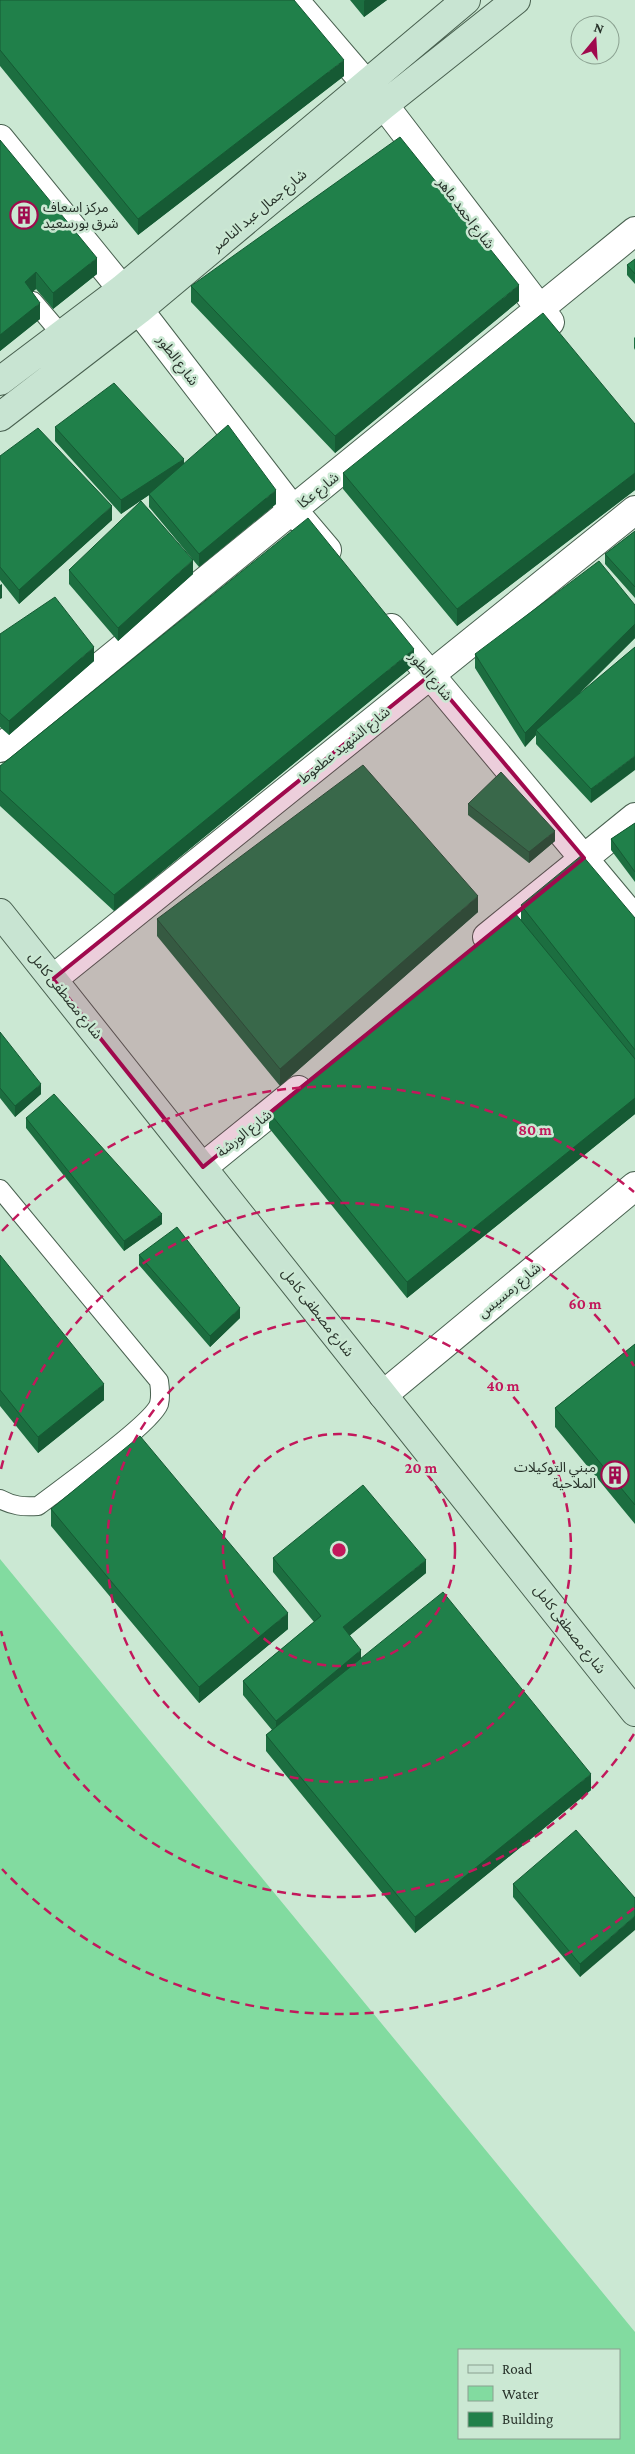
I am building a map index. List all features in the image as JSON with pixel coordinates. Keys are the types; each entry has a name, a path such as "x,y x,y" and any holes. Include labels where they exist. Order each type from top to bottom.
{"main road":[{"name":"شارع جمال عبد الناصر","path":"0,381 122,289 466,0"},
{"name":"شارع جمال عبد الناصر","path":"0,417 139,310 384,105 516,0"},
{"name":"شارع مصطفى كامل","path":"0,913 635,1712"}],"street":[{"name":"شارع احمد ماهر","path":"294,0 384,105 563,338"},
{"name":"شارع الطور","path":"0,139 139,310 293,510 343,570"},
{"name":"شارع عكا","path":"0,748 635,231"},
{"name":"شارع الشهيد عطعوط","path":"53,979 635,510"},
{"name":"شارع الطور","path":"374,608 635,920"},
{"path":"469,951 635,817"},
{"name":"شارع الورشة","path":"203,1167 317,1074"},
{"name":"شارع رمسيس","path":"383,1395 635,1186"}],"lane":[{"path":"33,301 61,334"},
{"path":"0,1189 159,1380 161,1393 159,1404 144,1423 38,1506 17,1506 0,1499"}],"highlighted area":[{"path":"430,675 584,858 203,1167 53,979"}],"water":[{"path":"0,1559 635,2332 635,2454 0,2454"}],"building":[{"path":"0,0 294,0 344,60 138,219 0,50"},
{"path":"400,137 519,285 335,436 191,286"},
{"name":"مركز اسعاف شرق بورسعيد","path":"0,140 97,258 53,293 36,272 25,282 40,303 0,335"},
{"path":"635,259 635,274 627,265"},
{"path":"543,313 635,424 635,473 457,609 343,473"},
{"path":"114,383 184,459 121,500 55,427"},
{"path":"228,425 276,490 199,554 149,494"},
{"path":"38,428 112,506 19,590 0,567 0,456"},
{"path":"141,501 193,560 118,628 69,570"},
{"path":"308,518 414,649 114,895 0,790 0,766"},
{"path":"635,531 635,587 605,554"},
{"path":"599,561 635,605 635,624 525,733 475,654"},
{"path":"55,597 94,647 9,721 0,713 0,634"},
{"path":"635,647 635,756 591,789 536,730"},
{"path":"363,765 478,896 280,1069 157,919"},
{"path":"501,772 555,831 529,852 468,804"},
{"path":"635,823 635,872 611,839"},
{"path":"582,855 635,918 635,1050 521,905"},
{"path":"515,913 635,1059 635,1098 407,1282 269,1112"},
{"path":"0,1032 41,1084 15,1106 0,1088"},
{"path":"54,1094 162,1214 124,1241 26,1118"},
{"path":"177,1227 240,1308 210,1336 139,1255"},
{"path":"0,1255 104,1384 38,1437 0,1390"},
{"name":"مبني التوكيلات الملاحية","path":"635,1344 635,1505 555,1408"},
{"path":"140,1436 288,1613 199,1687 51,1509"},
{"path":"363,1485 426,1560 343,1627 361,1650 276,1721 243,1681 321,1616 273,1558"},
{"path":"443,1592 591,1774 415,1917 266,1735"},
{"path":"576,1830 635,1898 635,1916 580,1964 513,1884"}],"place":[{"name":"مركز اسعاف شرق بورسعيد","path":"24,215"},
{"name":"مبني التوكيلات الملاحية","path":"615,1475"}]}
